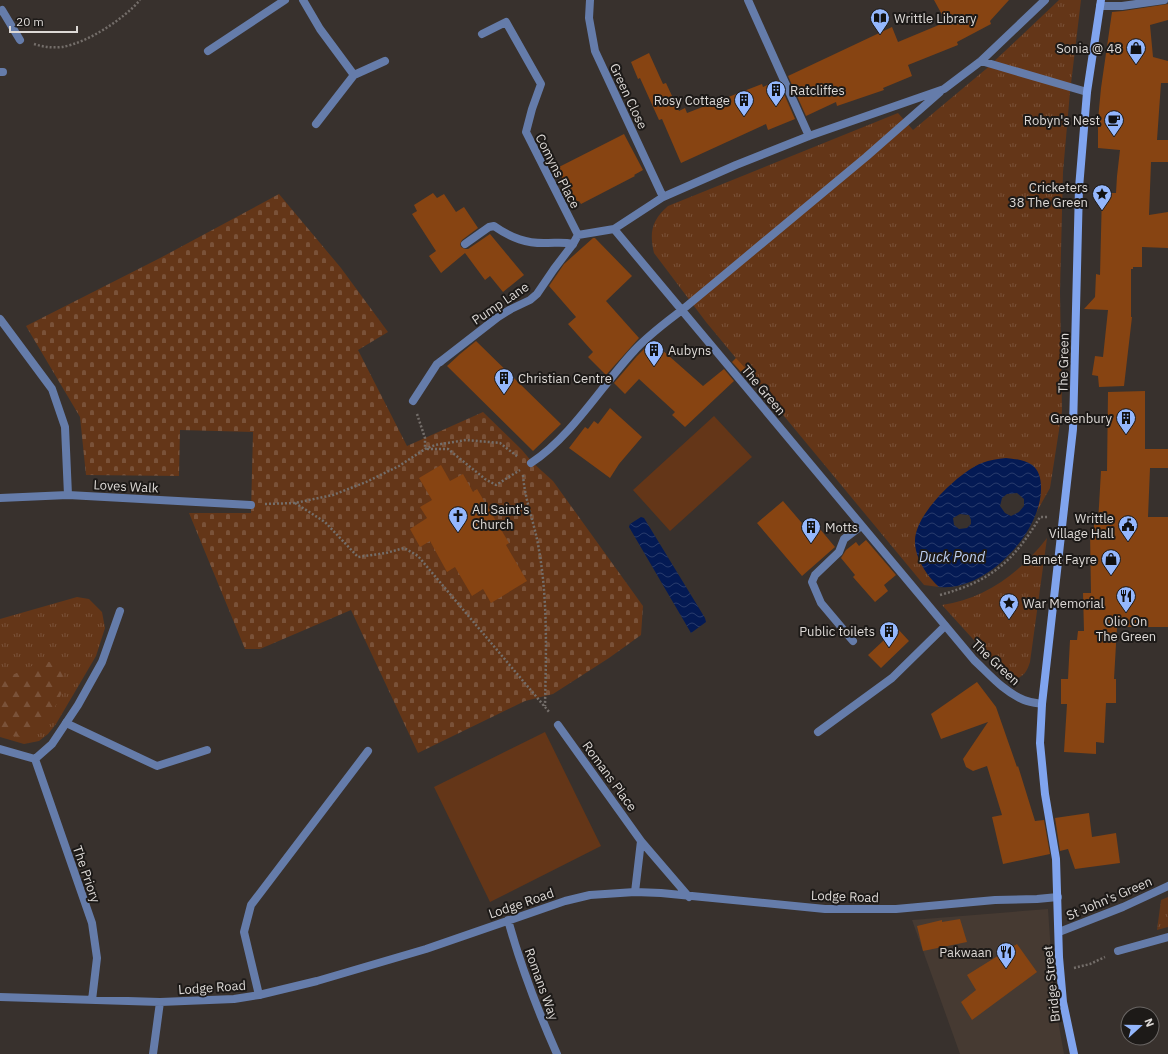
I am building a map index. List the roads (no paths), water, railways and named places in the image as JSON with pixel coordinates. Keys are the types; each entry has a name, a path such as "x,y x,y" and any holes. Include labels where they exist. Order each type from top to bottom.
{"street":[{"path":"208,51 285,0"},
{"path":"303,0 320,29 354,75"},
{"name":"Green Close","path":"590,0 589,18 596,51 663,197"},
{"path":"748,0 809,136"},
{"path":"531,463 545,454 561,438 633,352 657,330 866,157 944,89 981,60 1045,0"},
{"path":"1100,3 1122,6 1164,0"},
{"name":"The Green","path":"1058,912 1056,859 1045,794 1040,743 1042,704 1074,429 1077,225 1079,188 1087,92 1100,3"},
{"path":"0,11 2,10 20,40"},
{"name":"Comyns Place","path":"482,34 506,22 541,84 526,132 578,235"},
{"path":"981,60 1087,92"},
{"path":"316,124 354,75 385,61"},
{"path":"578,235 614,229 663,197 736,165 809,136 944,89"},
{"path":"465,244 489,227 494,226 525,242 548,244 562,242 573,244"},
{"name":"The Green","path":"614,229 974,660 1015,696 1024,700 1042,704"},
{"name":"Pump Lane","path":"413,401 437,364 498,317 534,297 578,235"},
{"path":"0,319 52,389 65,427 68,495"},
{"name":"Loves Walk","path":"0,498 68,495 251,505"},
{"path":"853,641 821,603 812,582 812,578 839,552 844,539 862,526"},
{"path":"0,748 35,759 52,744 78,705 102,662 120,611"},
{"path":"818,732 892,678 945,626"},
{"path":"66,723 157,766 207,750"},
{"name":"Romans Place","path":"558,725 641,841 689,897"},
{"path":"259,995 244,932 251,905 368,751"},
{"name":"The Priory","path":"35,759 92,923 97,958 92,1000"},
{"path":"635,892 641,841"},
{"name":"St John's Green","path":"1059,932 1123,907 1168,886"},
{"name":"Lodge Road","path":"0,997 160,1002 234,999 259,995 317,981 426,949 565,901 590,895 635,892 661,893 689,897 825,909 896,909 995,900 1058,897"},
{"name":"Bridge Street","path":"1058,912 1060,972 1063,1002 1074,1054"},
{"name":"Romans Way","path":"508,920 520,962 538,1011 557,1054"},
{"path":"1118,951 1168,937"},
{"path":"153,1054 160,1002"}],"water":[{"name":"Duck Pond","path":"1006,458 1026,462 1032,465 1038,472 1041,487 1039,505 1032,523 1008,556 992,570 974,580 957,586 939,587 924,569 917,555 915,540 920,523 933,503 963,474 982,463","holes":["1017,493 1024,499 1024,506 1019,512 1011,516 1005,513 1000,506 1002,498 1007,494","960,514 969,515 971,524 967,528 959,529 954,525 953,518"]},
{"path":"641,517 644,518 705,618 706,622 691,633 629,527 630,524"}],"place":[{"name":"Writtle Library","path":"880,35"},
{"name":"Sonia @ 48","path":"1136,65"},
{"name":"Ratcliffes","path":"776,107"},
{"name":"Rosy Cottage","path":"744,117"},
{"name":"Robyn's Nest","path":"1114,137"},
{"name":"Cricketers 38 The Green","path":"1102,211"},
{"name":"Aubyns","path":"654,367"},
{"name":"Christian Centre","path":"504,395"},
{"name":"Greenbury","path":"1126,435"},
{"name":"All Saint's Church","path":"458,533"},
{"name":"Writtle Village Hall","path":"1128,542"},
{"name":"Motts","path":"811,544"},
{"name":"Barnet Fayre","path":"1111,576"},
{"name":"Olio On The Green","path":"1126,613"},
{"name":"War Memorial","path":"1009,620"},
{"name":"Public toilets","path":"889,648"},
{"name":"Pakwaan","path":"1006,969"}]}
